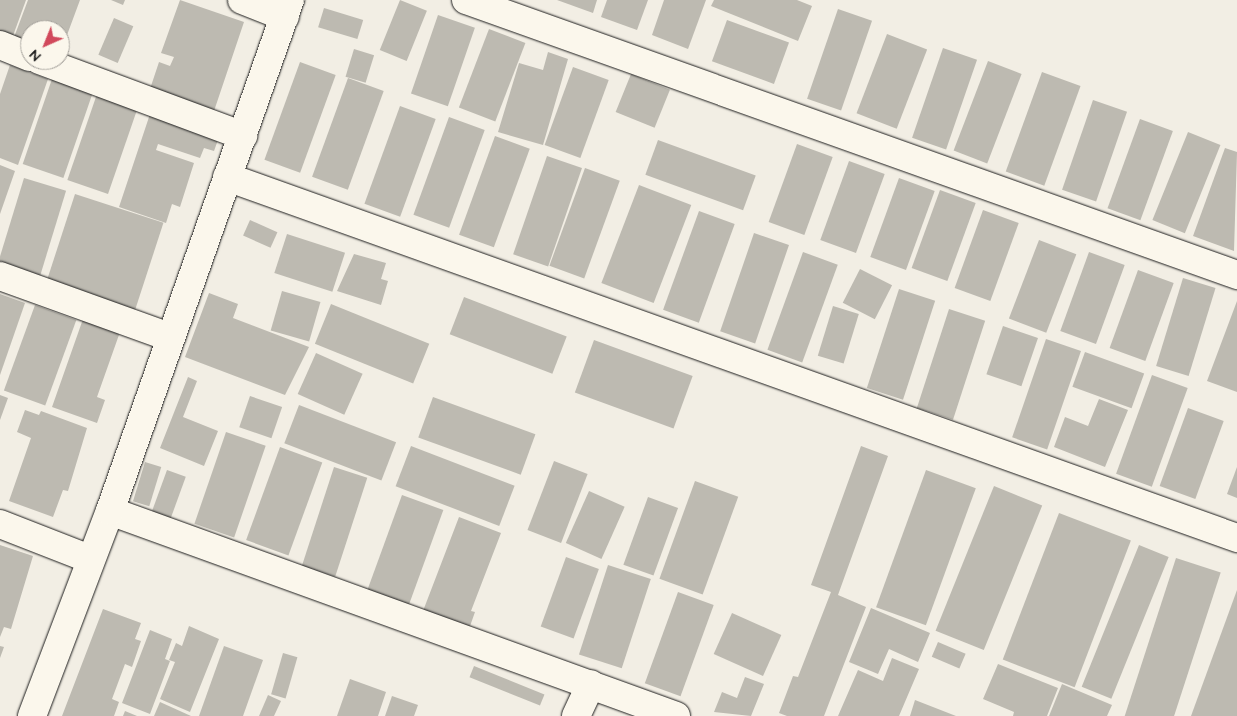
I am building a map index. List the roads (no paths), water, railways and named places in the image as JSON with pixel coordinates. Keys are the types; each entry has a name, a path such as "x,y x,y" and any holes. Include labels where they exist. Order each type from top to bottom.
{"street":[{"path":"32,716 90,559 110,511 169,337 288,9 242,0"},
{"path":"466,0 1237,275"},
{"path":"0,45 20,52"},
{"path":"66,70 243,136"},
{"path":"227,177 1237,538"},
{"path":"0,276 169,337"},
{"path":"110,511 676,716"},
{"path":"0,524 90,559"},
{"path":"576,716 591,684"}]}
